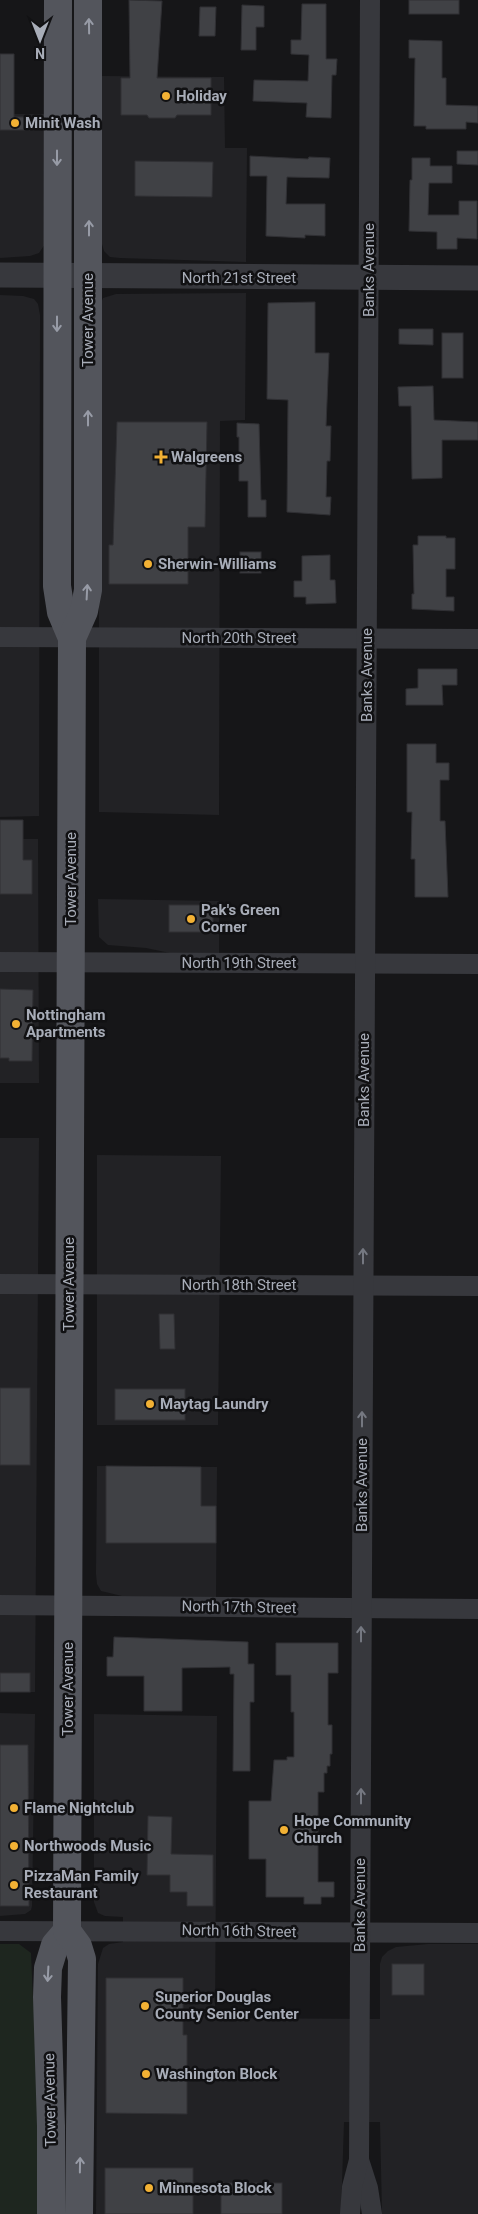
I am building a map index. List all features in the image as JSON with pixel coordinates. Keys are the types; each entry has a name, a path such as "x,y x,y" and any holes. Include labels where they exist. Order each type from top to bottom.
{"main road":[{"name":"Tower Avenue","path":"58,0 57,586 61,612 72,638 67,1931 78,1946 82,1959 79,2214"},
{"name":"Tower Avenue","path":"72,638 84,612 88,590 88,0"},
{"name":"Tower Avenue","path":"51,2214 48,1968 55,1945 67,1931"}],"street":[{"name":"Banks Avenue","path":"350,2214 352,2187 358,2160 370,0"},
{"name":"North 21st Street","path":"0,275 478,278"},
{"name":"North 20th Street","path":"0,637 478,639"},
{"name":"North 19th Street","path":"0,962 478,964"},
{"name":"North 18th Street","path":"0,1284 478,1286"},
{"name":"North 17th Street","path":"0,1606 478,1609"},
{"name":"North 16th Street","path":"0,1931 478,1934"},
{"name":"Banks Avenue","path":"358,2160 368,2188 372,2214"}],"shaded area":[{"path":"102,76 224,77 225,148 247,148 246,262 120,258 110,257 104,251 102,244"},
{"path":"0,114 47,114 47,241 39,253 30,256 0,258"},
{"path":"246,293 245,420 220,421 219,815 99,812 99,308 103,298 116,294"},
{"path":"0,295 23,296 34,299 38,304 40,315 39,816 0,817"},
{"path":"0,839 38,839 39,1083 0,1083"},
{"path":"98,899 219,901 219,953 170,953 146,948 108,945 99,937"},
{"path":"0,1138 39,1138 35,1692 0,1692"},
{"path":"97,1155 221,1156 218,1425 97,1425"},
{"path":"97,1466 217,1467 216,1599 122,1596 101,1591 97,1584 96,1574"},
{"path":"0,1713 35,1714 32,1906 31,1910 25,1914 0,1916"},
{"path":"94,1714 217,1716 215,2018 380,2019 380,1964 382,1957 388,1951 396,1947 428,1944 478,1944 478,2214 382,2214 380,2122 344,2122 341,2214 96,2214 98,1964 103,1948 109,1944 123,1942 123,1917 105,1916 98,1913 94,1902"},
{"path":"0,1944 19,1944 31,1953 33,1999 38,2030 38,2214 0,2214"}],"building":[{"path":"129,0 162,1 157,78 211,78 211,115 177,115 175,118 149,118 147,115 121,115 121,78 130,78"},
{"path":"409,0 459,0 459,14 409,14"},
{"path":"302,4 326,4 326,59 337,59 336,75 332,75 331,118 306,117 307,103 253,101 254,80 308,81 309,55 291,54 291,40 301,40"},
{"path":"242,5 264,6 264,27 256,27 256,50 241,50"},
{"path":"200,7 216,7 215,36 199,36"},
{"path":"409,40 442,41 442,78 446,78 446,105 478,106 478,123 466,122 466,129 426,129 426,126 414,126 415,58 409,58"},
{"path":"0,54 14,54 14,117 30,117 30,130 0,130"},
{"path":"457,151 478,151 478,165 457,164"},
{"path":"250,156 308,159 309,157 330,158 329,178 287,177 286,204 325,204 325,236 305,235 305,238 266,236 267,176 250,176"},
{"path":"412,158 430,158 430,166 452,166 452,183 429,183 428,215 459,215 459,201 477,201 477,239 457,238 457,249 437,249 437,232 409,231"},
{"path":"135,161 213,162 212,197 135,196"},
{"path":"315,302 315,353 329,353 326,426 331,426 330,461 327,461 326,497 331,497 330,515 287,512 288,400 267,399 268,303"},
{"path":"399,329 433,329 433,345 399,344"},
{"path":"442,333 463,333 463,378 442,378"},
{"path":"433,386 434,420 478,422 478,440 442,440 442,478 412,479 411,406 399,406 398,387"},
{"name":"Walgreens","path":"117,422 207,422 205,527 188,527 188,584 109,584 109,545 113,545"},
{"path":"237,423 259,424 261,500 266,500 266,517 248,517 248,481 239,481 239,437 237,437"},
{"path":"418,536 446,536 446,538 455,538 455,569 446,569 446,597 454,597 454,611 412,609 412,594 414,594 413,545 418,545"},
{"path":"240,552 261,552 261,573 240,573"},
{"path":"330,555 330,580 335,580 336,603 306,604 306,597 294,597 294,581 302,581 302,556"},
{"path":"418,669 457,669 457,685 442,685 443,705 406,705 406,689 418,688"},
{"path":"407,744 436,744 436,763 449,763 449,780 440,780 440,821 445,821 448,897 415,897 415,859 411,859 412,812 407,812"},
{"path":"0,820 23,820 23,860 32,860 32,894 0,894"},
{"name":"Pak's Green Corner","path":"169,905 213,905 213,932 169,932"},
{"name":"Nottingham Apartments","path":"0,989 33,990 32,1061 9,1061 9,1058 0,1058"},
{"path":"159,1314 174,1314 175,1349 160,1349"},
{"path":"0,1388 30,1388 30,1465 0,1465"},
{"name":"Maytag Laundry","path":"115,1389 185,1389 185,1420 115,1420"},
{"path":"106,1466 201,1467 201,1506 216,1506 216,1543 106,1543"},
{"path":"114,1637 248,1642 248,1664 254,1664 254,1702 250,1702 250,1771 233,1771 234,1674 230,1674 230,1667 182,1668 182,1711 144,1711 144,1676 107,1676 107,1657 113,1657"},
{"path":"276,1643 338,1643 338,1673 328,1673 328,1725 332,1725 332,1754 330,1754 330,1766 327,1766 327,1773 324,1773 324,1792 318,1792 318,1882 334,1882 334,1897 321,1897 321,1904 304,1904 304,1897 266,1897 266,1859 249,1859 249,1801 271,1801 274,1760 287,1760 287,1757 294,1757 294,1712 291,1712 291,1675 276,1675"},
{"path":"0,1673 30,1673 30,1692 0,1692"},
{"path":"0,1745 28,1745 29,1906 0,1906"},
{"path":"148,1816 172,1817 171,1854 213,1855 213,1906 187,1906 187,1892 170,1892 170,1875 147,1875"},
{"path":"392,1964 424,1964 424,1995 392,1995"},
{"path":"106,1978 183,1978 183,2035 187,2035 187,2114 106,2113"},
{"name":"Minnesota Block","path":"105,2168 193,2168 193,2214 105,2214"},
{"path":"221,2183 282,2183 282,2214 221,2214"}],"place":[{"name":"Holiday","path":"166,96"},
{"name":"Minit Wash","path":"15,123"},
{"name":"Walgreens","path":"161,457"},
{"name":"Sherwin-Williams","path":"148,564"},
{"name":"Pak's Green Corner","path":"191,919"},
{"name":"Nottingham Apartments","path":"16,1024"},
{"name":"Maytag Laundry","path":"150,1404"},
{"name":"Flame Nightclub","path":"14,1808"},
{"name":"Hope Community Church","path":"284,1830"},
{"name":"Northwoods Music","path":"14,1846"},
{"name":"PizzaMan Family Restaurant","path":"14,1885"},
{"name":"Superior Douglas County Senior Center","path":"145,2006"},
{"name":"Washington Block","path":"146,2074"},
{"name":"Minnesota Block","path":"149,2188"}]}
